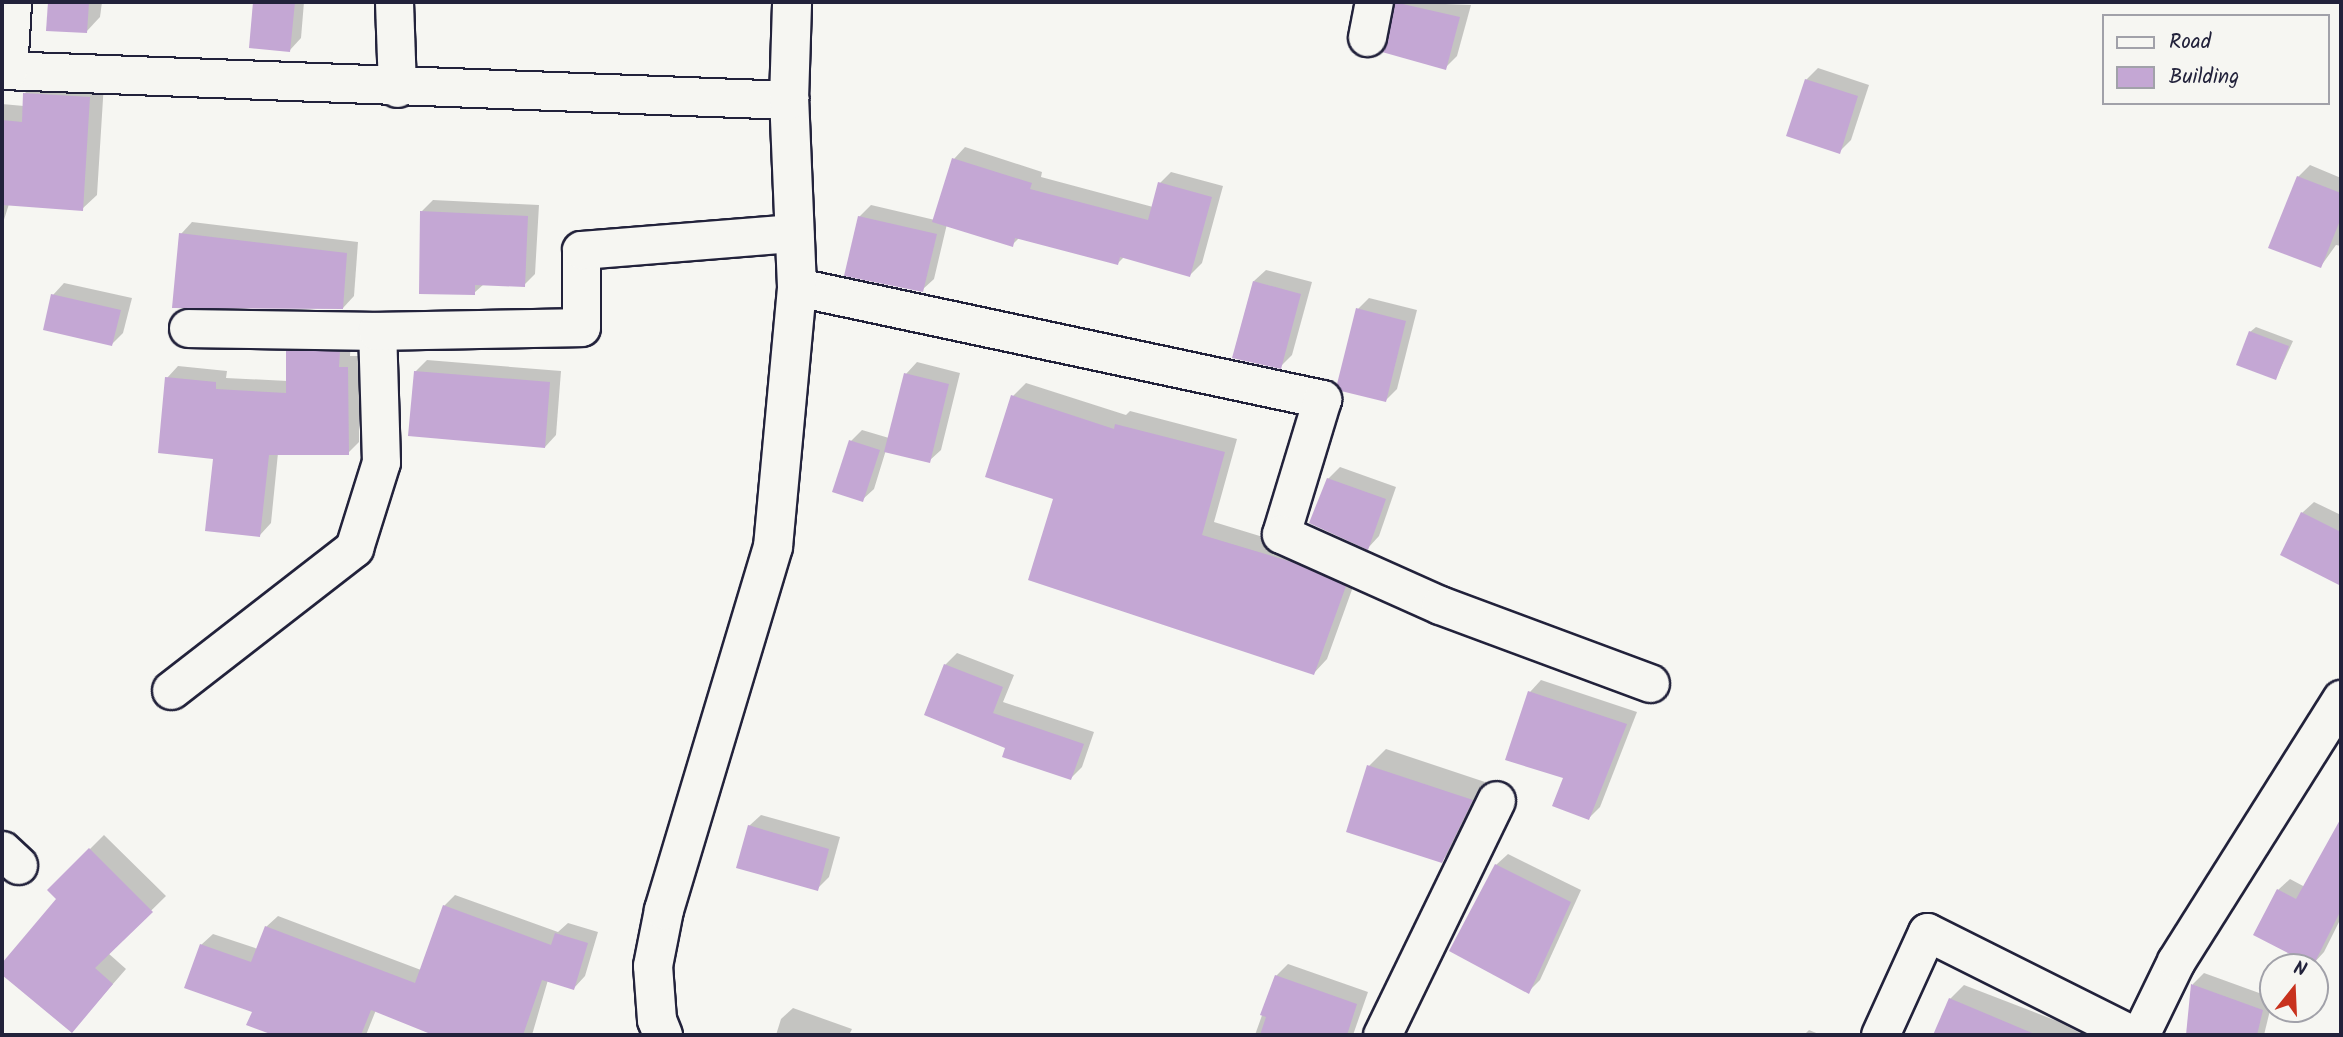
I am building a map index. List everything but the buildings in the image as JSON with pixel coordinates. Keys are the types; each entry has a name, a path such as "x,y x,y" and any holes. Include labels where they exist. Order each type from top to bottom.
{"main road":[{"path":"663,1035 657,1020 653,965 664,910 773,547 797,287 789,100 792,2"}],"street":[{"path":"12,2 5,70 397,88 789,100"},
{"path":"394,2 397,88"},
{"path":"188,328 377,331 582,327 581,250 794,233"},
{"path":"797,287 1322,399 1281,534 1440,605 1650,683"},
{"path":"171,690 354,548 381,462 377,331"},
{"path":"2140,1035 2176,961 2341,699"},
{"path":"1382,1035 1496,800"},
{"path":"1880,1035 1927,932 2133,1035"}]}
